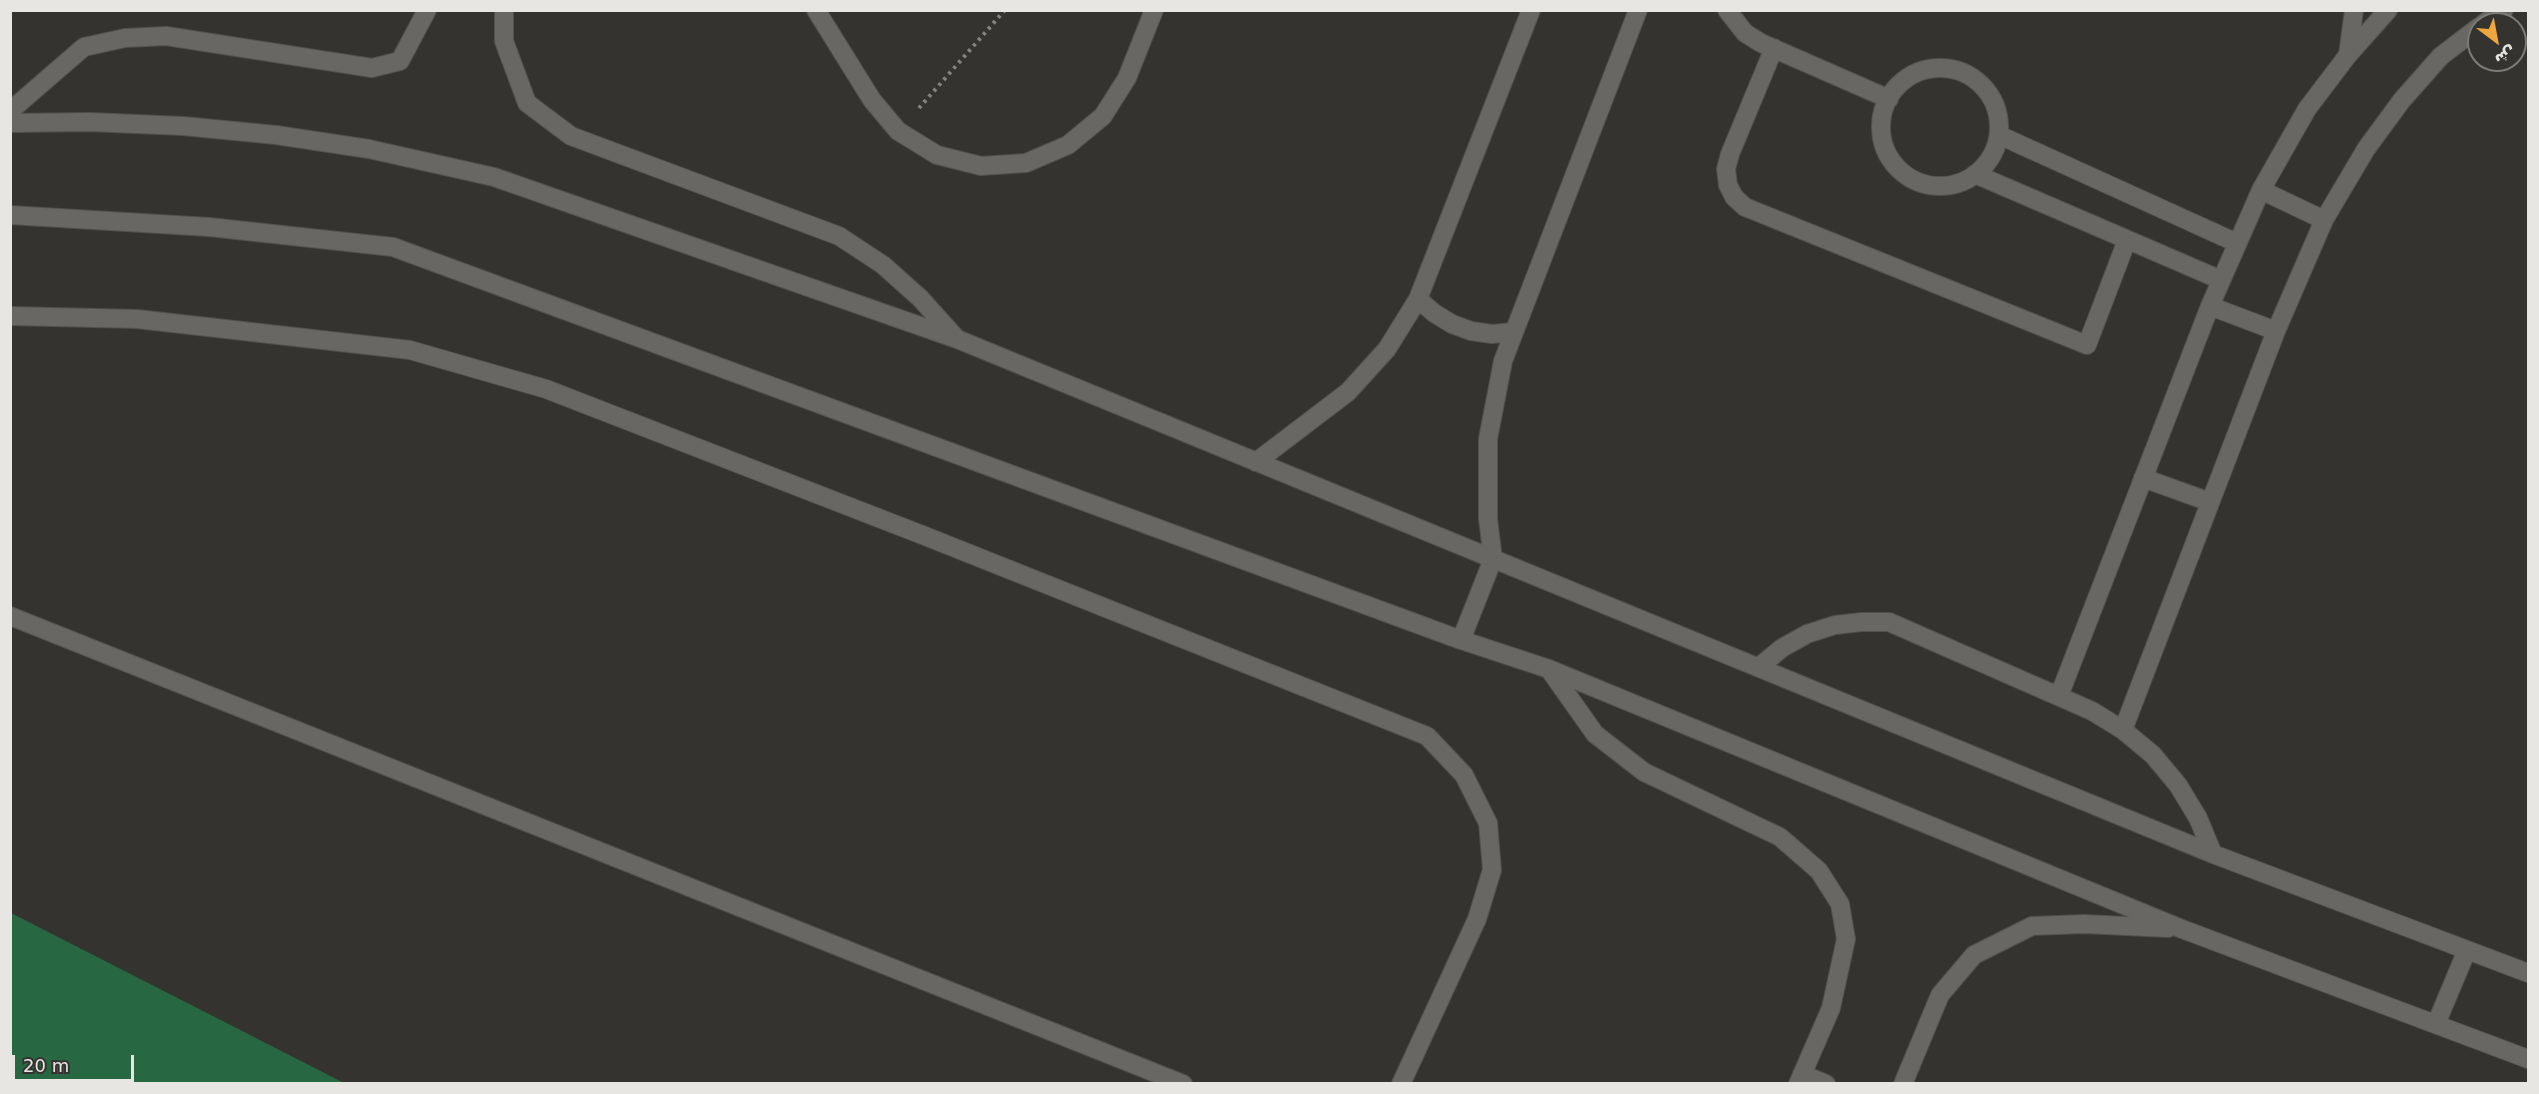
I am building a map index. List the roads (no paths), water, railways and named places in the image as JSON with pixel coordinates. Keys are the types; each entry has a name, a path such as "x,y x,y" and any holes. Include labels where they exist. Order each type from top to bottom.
{"street":[{"path":"10,111 84,47 125,38 166,36 372,68 400,60 427,10"},
{"path":"504,10 504,41 527,103 571,136 839,236 883,265 920,298 957,339"},
{"path":"816,10 872,100 898,131 937,155 981,166 1026,163 1068,146 1103,116 1127,78 1154,10"},
{"path":"1257,462 1347,392 1387,349 1418,299 1531,10"},
{"path":"1461,640 1493,559 1488,519 1488,439 1501,370 1513,332 1638,10"},
{"path":"1727,10 1745,33 1889,99"},
{"path":"2348,55 2354,10"},
{"path":"2059,696 2210,306 2261,190 2307,110 2348,55 2388,10"},
{"path":"2123,730 2276,331 2324,220 2366,148 2402,99 2441,56 2467,36"},
{"path":"1774,48 1730,154 1726,169 1728,184 1734,197 1745,207 2086,345 2127,240"},
{"path":"1946,68 1964,72 1981,83 1992,98 1999,115 1999,135 1995,150 1987,164 1976,174 1959,183 1940,186 1921,183 1904,174 1891,160 1883,143 1881,124 1885,105 1894,89 1909,76 1927,69 1946,68"},
{"path":"10,123 90,122 183,126 276,135 432,162 494,177 957,339 2213,854 2529,973"},
{"path":"1999,135 2237,243"},
{"path":"1976,174 2222,280"},
{"path":"2261,190 2324,220"},
{"path":"10,215 209,226 393,247 1461,640 1549,669 2182,929 2529,1059"},
{"path":"1418,299 1434,313 1452,324 1471,331 1492,334 1513,332"},
{"path":"2210,306 2276,331"},
{"path":"10,316 137,319 410,350 546,389 925,536 1427,736 1464,775 1488,823 1492,870 1477,920 1401,1083"},
{"path":"2143,478 2210,502"},
{"path":"10,616 1183,1083"},
{"path":"1760,667 1782,648 1807,634 1835,625 1889,622 2092,711 2123,730 2153,755 2178,784 2198,818 2213,854"},
{"path":"1549,669 1594,734 1644,772 1780,837 1819,871 1840,904 1846,939 1831,1008 1800,1079 1826,1083"},
{"path":"1903,1083 1940,995 1974,955 2032,926 2084,924 2182,929"},
{"path":"2436,1024 2467,950"}]}
